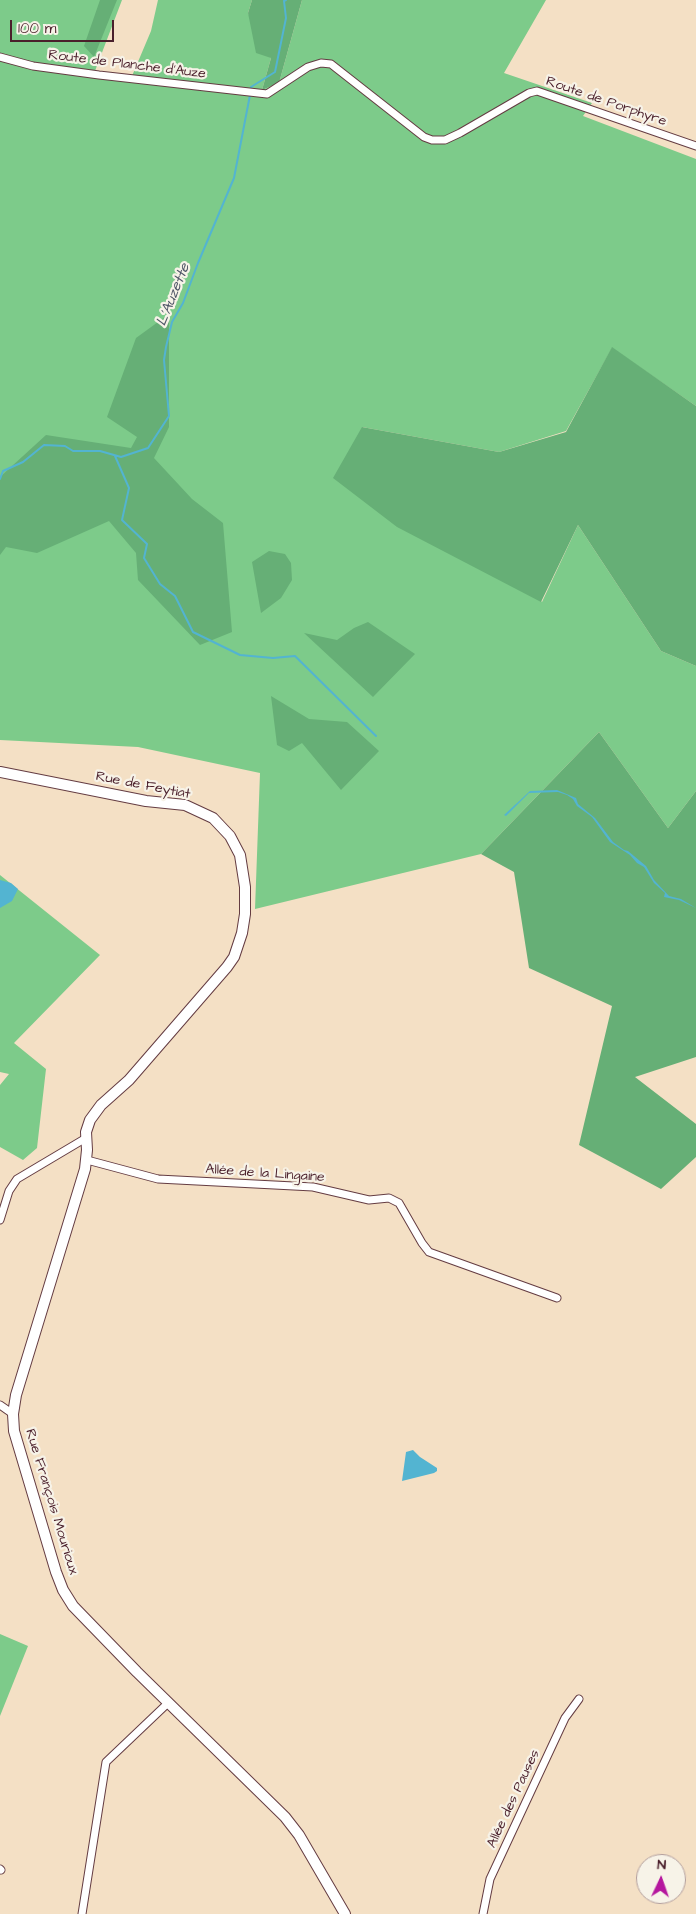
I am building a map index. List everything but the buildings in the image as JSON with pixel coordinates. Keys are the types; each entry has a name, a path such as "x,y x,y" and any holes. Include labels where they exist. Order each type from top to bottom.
{"street":[{"name":"Route de Planche d'Auze","path":"0,57 40,67 249,92"},
{"name":"Route de Porphyre","path":"249,92 267,94 308,67 321,63 331,64 424,137 432,140 445,140 460,133 529,93 537,91 696,146"},
{"name":"Rue de Feytiat","path":"0,772 146,801 185,805 213,818 230,836 240,855 245,887 245,914 242,934 234,957 129,1080 109,1098"},
{"name":"Rue François Mourioux","path":"109,1098 92,1115 87,1126 87,1160 16,1396 13,1414 14,1431 63,1590 74,1606 168,1703 285,1817 299,1835 345,1914"},
{"path":"0,1220 9,1190 17,1179 86,1138"},
{"name":"Allée de la Lingaine","path":"87,1160 158,1179 314,1187 370,1200 389,1198 400,1203 422,1243 430,1252 557,1298"},
{"path":"0,1405 13,1414"},
{"name":"Allée des Pauses","path":"483,1914 490,1879 566,1718 579,1698"},
{"path":"82,1914 106,1762 168,1703"}],"green space":[{"path":"0,0 122,0 95,71 132,76 151,31 158,0 252,0 248,13 271,58 262,90 279,83 302,0 546,0 504,73 592,103 583,116 696,159 696,406 612,348 566,431 499,452 362,427 542,602 578,525 661,651 696,666 696,791 668,828 599,732 481,854 255,909 260,773 138,747 0,740"},
{"path":"100,0 117,0 94,57 84,46"},
{"path":"252,0 302,0 279,83 262,90 271,58 256,53 248,13"},
{"path":"169,314 169,427 154,458 192,499 223,523 232,632 200,645 138,580 136,553 109,521 37,553 6,547 0,555 0,477 46,435 131,448 137,437 107,417 136,338"},
{"path":"612,347 696,406 696,666 661,651 578,525 541,602 397,527 333,478 362,427 499,452 566,432"},
{"path":"269,551 285,554 291,563 292,580 281,598 261,613 252,562"},
{"path":"368,622 415,654 373,697 304,633 337,640 354,628"},
{"path":"271,696 309,719 347,722 379,751 341,790 302,743 289,751 277,745"},
{"path":"599,732 668,828 696,791 696,1057 635,1077 696,1124 696,1157 661,1189 579,1145 612,1006 529,968 514,872 481,854"},
{"path":"0,875 100,955 14,1043 46,1069 37,1148 23,1160 0,1147 0,1085 9,1074 0,1072"},
{"path":"0,1634 28,1646 0,1716"}],"water":[{"path":"557,790 576,798 578,804 595,818 613,842 628,851 646,866 654,880 669,896 681,899 696,908 679,900 664,897 665,893 654,883 644,867 610,842 592,817 577,806 573,799 567,795 558,792 529,793 506,816 504,815 530,791"},
{"path":"0,880 11,883 18,889 12,901 0,908"},
{"path":"413,1450 437,1468 437,1471 402,1481 406,1452"}],"waterway":[{"name":"L'Auzette","path":"251,90 251,87 275,72 286,18 284,1 286,0"},
{"name":"L'Auzette","path":"0,479 3,471 23,462 44,445 65,446 73,451 100,451 121,457 148,448 169,416 164,360 172,322 183,303 234,178 250,95"},
{"path":"115,456 129,488 122,520 147,544 144,558 160,584 175,596 193,632 240,655 273,658 295,656 376,736"}]}
